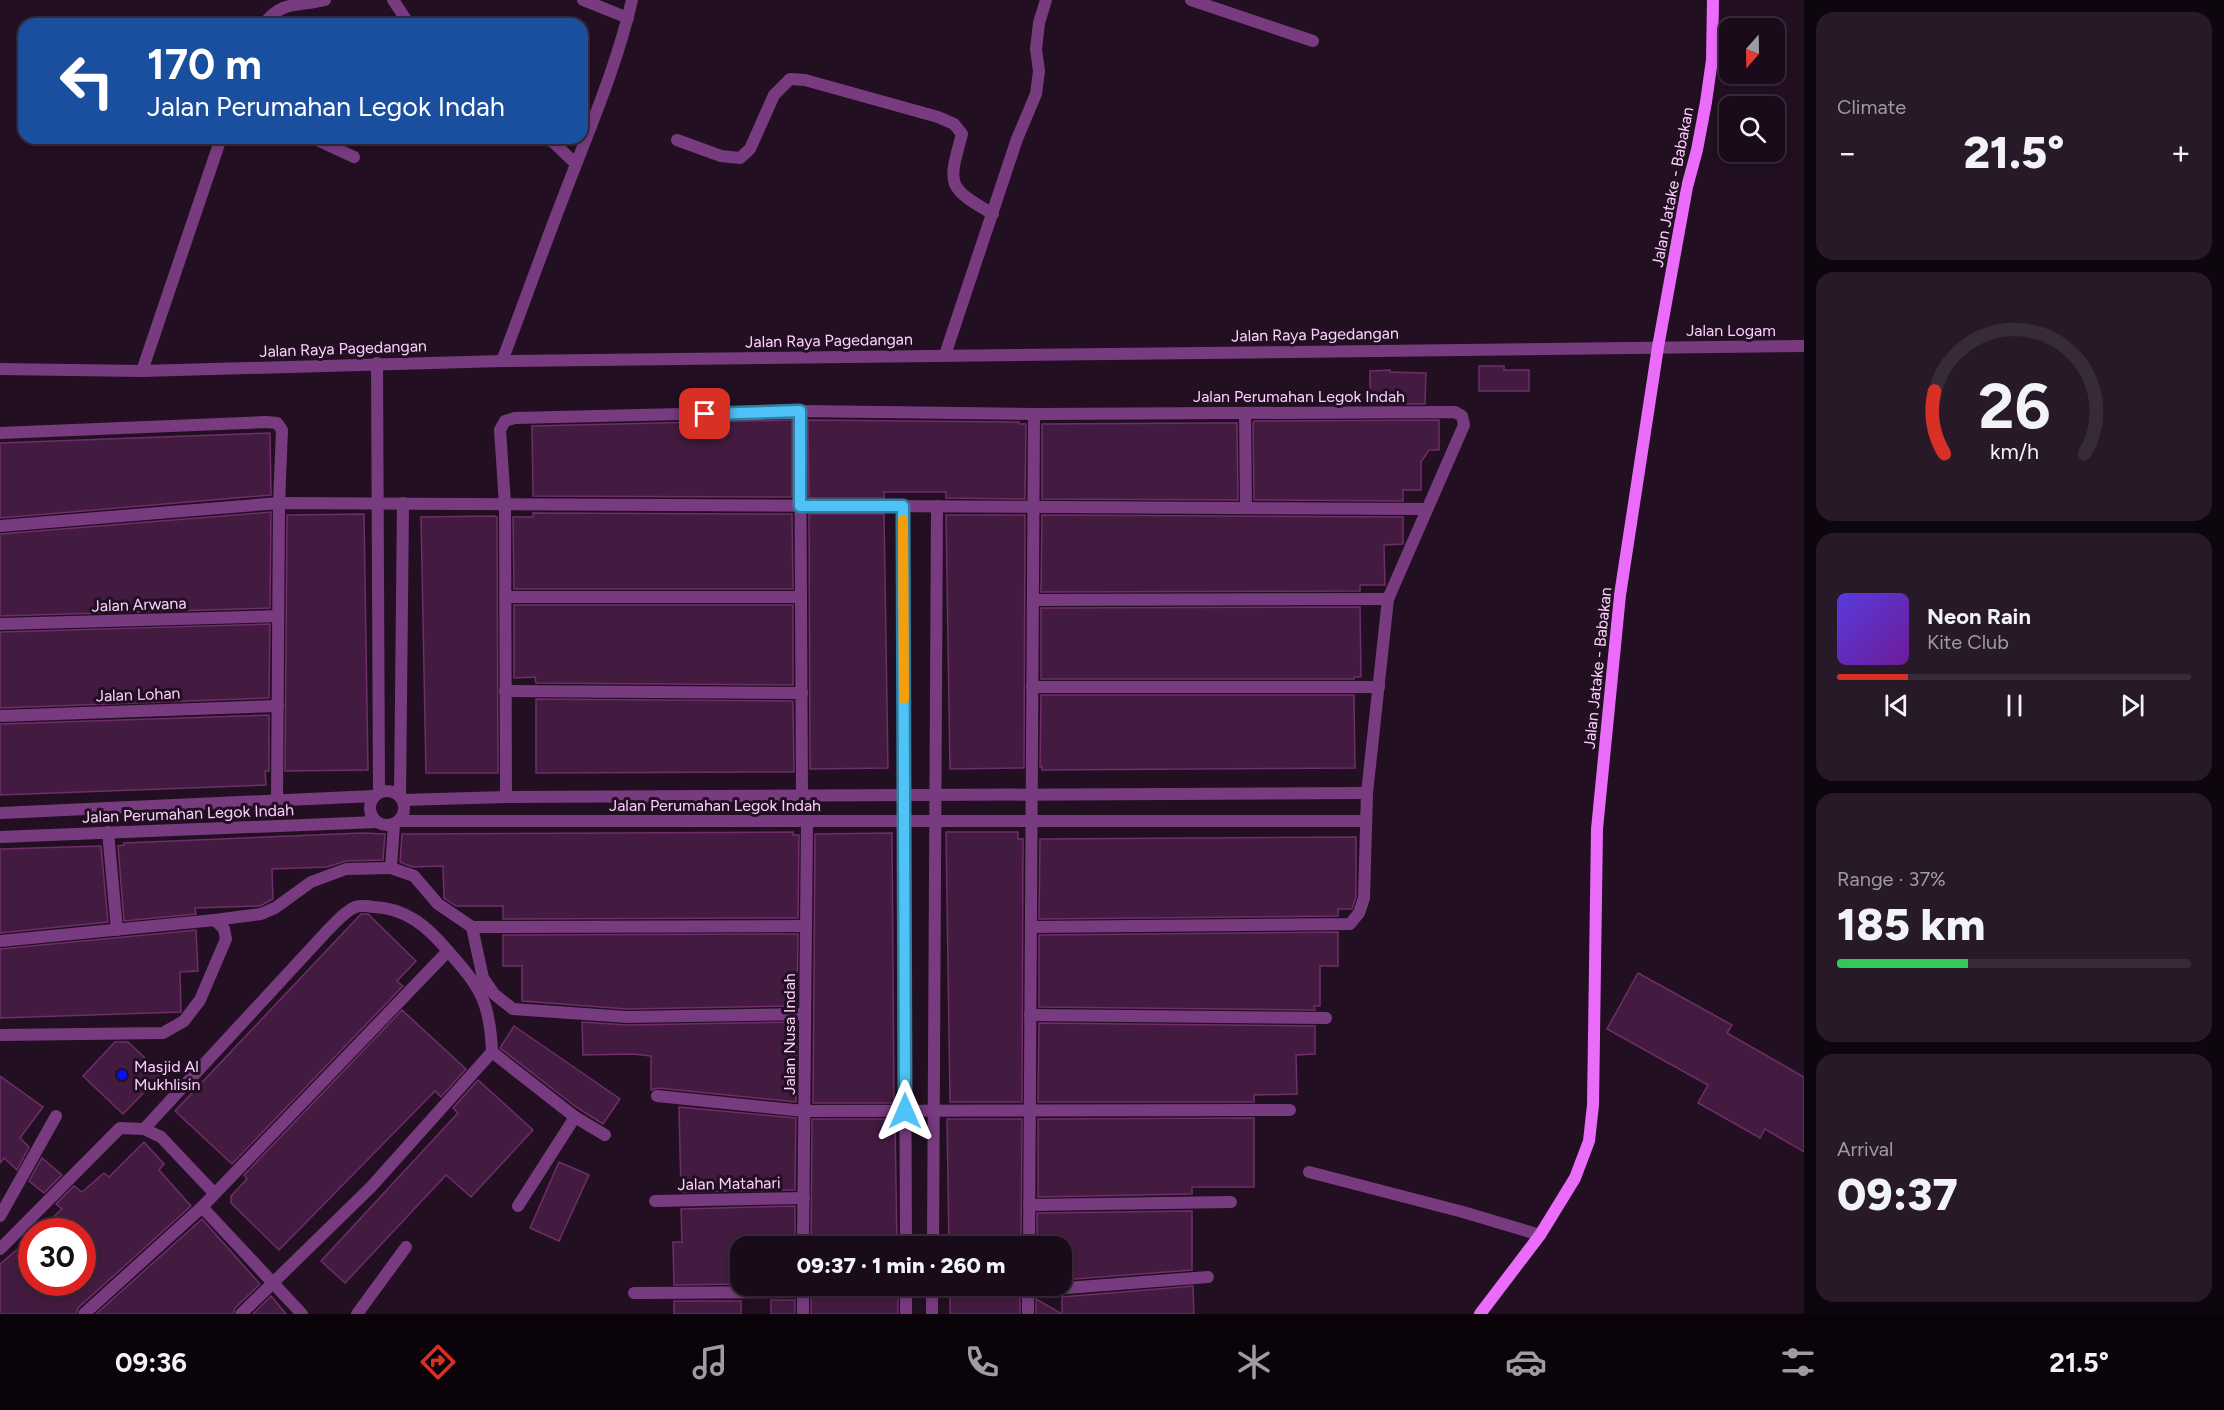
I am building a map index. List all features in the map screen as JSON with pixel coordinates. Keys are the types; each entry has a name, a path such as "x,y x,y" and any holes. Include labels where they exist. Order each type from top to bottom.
{"main road":[{"name":"Jalan Jatake - Babakan","path":"1483,1313 1540,1235 1575,1178 1589,1141 1593,1105 1597,829 1620,595 1658,347 1687,187 1706,102 1712,60 1713,0"}],"street":[{"path":"268,18 273,10 288,3 325,0"},
{"path":"393,0 405,18"},
{"path":"584,0 628,18"},
{"path":"588,135 603,98 632,0"},
{"path":"945,354 1017,139 1036,94 1039,71 1036,49 1039,23 1046,0"},
{"path":"1191,0 1313,41"},
{"path":"677,140 721,156 740,158 750,149 774,94 790,79 805,80 938,117 954,124 962,134 952,170 954,186 966,198 993,214"},
{"path":"142,371 219,144"},
{"path":"325,144 354,158"},
{"path":"555,144 576,164"},
{"path":"502,361 584,144"},
{"name":"Jalan Logam","path":"1658,347 1804,346"},
{"name":"Jalan Raya Pagedangan","path":"0,369 142,371 502,361 1658,347"},
{"path":"377,363 377,794 370,807 370,813 377,822 388,825 397,822"},
{"name":"Jalan Perumahan Legok Indah","path":"800,411 802,795"},
{"name":"Jalan Perumahan Legok Indah","path":"506,796 504,504 500,430 505,421 515,418 800,411 1034,414 1455,412 1462,416 1464,425 1388,599 1367,793 1364,898 1359,912 1350,924 1030,927"},
{"path":"1245,413 1246,508"},
{"path":"1029,1236 1034,414"},
{"path":"0,433 277,423 282,430 279,503 277,801"},
{"path":"0,526 279,503 1426,509"},
{"path":"391,868 397,822 405,811 402,798 403,504"},
{"path":"903,506 906,1236"},
{"path":"933,1236 937,506"},
{"path":"505,597 801,597"},
{"path":"1033,600 1388,599"},
{"name":"Jalan Arwana","path":"0,624 278,616"},
{"path":"1032,687 1379,687"},
{"path":"505,691 802,693"},
{"name":"Jalan Lohan","path":"0,716 278,706"},
{"path":"377,794 390,790 402,798"},
{"name":"Jalan Perumahan Legok Indah","path":"402,798 1367,793"},
{"name":"Jalan Perumahan Legok Indah","path":"0,813 277,801 377,794"},
{"name":"Jalan Nusa Indah","path":"803,1236 807,821"},
{"name":"Jalan Perumahan Legok Indah","path":"397,822 1366,821"},
{"name":"Jalan Perumahan Legok Indah","path":"0,837 377,822"},
{"path":"108,832 117,930"},
{"path":"0,941 261,914 275,908 311,882 346,869 391,868 414,876 438,904 472,927 806,926"},
{"path":"144,1129 319,940 349,910 359,906 381,907 404,912 440,940 468,973 483,998 491,1023 492,1052 371,1187 275,1283 240,1314"},
{"path":"0,1035 163,1033 184,1021 200,1000 226,939 224,929 215,920"},
{"path":"472,927 483,978 494,994 513,1009 627,1017 805,1014"},
{"path":"84,1314 202,1207 448,951"},
{"path":"1030,1015 1326,1017"},
{"path":"492,1052 575,1117 605,1135"},
{"path":"657,1096 804,1111 1290,1110"},
{"path":"0,1216 56,1116"},
{"path":"518,1206 575,1117"},
{"path":"0,1249 120,1128 144,1129 161,1137 214,1193"},
{"path":"1309,1172 1463,1212 1540,1235"},
{"name":"Jalan Matahari","path":"655,1201 804,1198"},
{"path":"1029,1205 1231,1202"},
{"path":"202,1207 302,1314"},
{"path":"357,1314 406,1247"},
{"path":"1072,1285 1208,1277"},
{"path":"634,1293 730,1291"},
{"path":"803,1296 803,1314"},
{"path":"906,1296 906,1314"},
{"path":"932,1296 932,1314"},
{"path":"1028,1296 1028,1314"}],"building":[{"path":"1479,366 1504,366 1504,370 1529,370 1529,391 1479,391"},
{"path":"1390,370 1390,372 1426,373 1425,404 1370,404 1370,371"},
{"path":"792,420 792,497 533,496 532,426"},
{"path":"808,420 1019,422 1019,424 1026,424 1025,499 946,498 946,492 884,492 884,498 809,498"},
{"path":"1439,420 1439,450 1429,450 1421,462 1421,490 1403,490 1403,501 1254,500 1253,422 1255,421"},
{"path":"1237,423 1238,500 1042,499 1042,424"},
{"path":"270,433 271,495 0,518 0,443"},
{"path":"271,512 270,608 0,616 0,534"},
{"path":"533,513 792,514 793,589 514,589 513,517 533,517"},
{"path":"364,514 368,770 285,771 287,515"},
{"path":"809,514 884,514 888,768 810,769"},
{"path":"946,515 1025,515 1024,768 950,769"},
{"path":"1042,515 1403,517 1403,544 1384,545 1385,585 1360,585 1360,591 1041,592"},
{"path":"421,517 497,517 498,773 426,773"},
{"path":"514,605 793,605 793,685 536,683 535,677 514,678"},
{"path":"1360,607 1361,677 1354,677 1354,679 1041,679 1041,608"},
{"path":"270,624 269,698 0,708 0,632"},
{"path":"1041,695 1354,695 1355,768 1042,770 1040,767"},
{"path":"536,699 793,701 794,772 536,773"},
{"path":"269,715 269,771 265,771 266,785 0,795 0,724"},
{"path":"793,832 793,835 799,835 798,918 503,919 503,906 456,906 444,898 443,866 412,867 400,862 402,834"},
{"path":"946,832 1018,832 1018,839 1023,839 1022,1102 950,1102"},
{"path":"892,833 894,1103 813,1103 815,834"},
{"path":"385,834 383,860 346,861 327,867 272,869 273,899 260,906 195,908 196,914 124,921 118,846 124,843"},
{"path":"1356,837 1356,897 1352,909 1338,909 1338,916 1039,919 1040,839"},
{"path":"101,846 108,922 0,933 0,849"},
{"path":"361,914 368,914 416,961 397,981 403,986 232,1164 175,1111"},
{"path":"196,930 198,971 180,972 181,1012 0,1018 0,949"},
{"path":"1338,932 1338,966 1320,966 1320,1006 1314,1006 1315,1010 1039,1007 1039,935"},
{"path":"798,934 797,1006 627,1009 522,1001 522,966 503,966 503,935"},
{"path":"1638,973 1732,1025 1727,1033 1804,1077 1804,1152 1765,1129 1760,1138 1698,1103 1708,1085 1607,1029"},
{"path":"402,1010 466,1069 441,1097 435,1091 279,1250 231,1203 231,1196 247,1179 244,1175"},
{"path":"582,1022 627,1025 797,1022 796,1102 658,1088 651,1090 651,1056 583,1055"},
{"path":"1039,1023 1315,1026 1315,1054 1296,1055 1297,1094 1254,1095 1254,1102 1038,1102"},
{"path":"514,1026 620,1099 603,1124 576,1107 500,1048"},
{"name":"Masjid Al Mukhlisin","path":"115,1042 128,1042 162,1074 123,1114 83,1076"},
{"path":"0,1076 43,1107 20,1138 29,1147 17,1170 4,1158 0,1163"},
{"path":"478,1080 533,1130 471,1197 446,1175 345,1283 321,1261 458,1113 453,1108"},
{"path":"679,1107 796,1118 795,1190 681,1192"},
{"path":"1254,1118 1254,1187 1192,1187 1192,1194 1038,1197 1038,1119"},
{"path":"812,1119 895,1119 897,1236 811,1236"},
{"path":"947,1119 1022,1119 1021,1236 949,1236"},
{"path":"144,1142 164,1164 159,1170 191,1206 96,1292 96,1218 52,1218 62,1209 56,1204 74,1186 82,1192 104,1173 109,1177"},
{"path":"42,1158 62,1175 44,1193 29,1181"},
{"path":"559,1162 589,1175 559,1241 530,1228"},
{"path":"795,1206 795,1236 730,1236 730,1284 674,1285 673,1242 682,1242 681,1209"},
{"path":"1192,1211 1192,1270 1072,1279 1072,1236 1037,1236 1037,1213"},
{"path":"202,1219 260,1284 235,1308 233,1314 96,1314"},
{"path":"18,1249 18,1296 91,1296 78,1308 76,1314 0,1314 0,1264"},
{"path":"1193,1286 1194,1314 1062,1314 1062,1297"},
{"path":"271,1296 286,1314 253,1314"},
{"path":"898,1296 898,1314 811,1314 811,1297"},
{"path":"950,1296 1020,1296 1020,1314 950,1314"},
{"path":"1036,1299 1062,1314 1036,1314"},
{"path":"771,1300 795,1300 795,1314 771,1314"},
{"path":"674,1301 741,1301 741,1314 674,1314"}],"slow traffic":[{"path":"903,520 904,699"}],"place":[{"name":"Masjid Al Mukhlisin","path":"122,1075"}],"route":[{"path":"705,414 800,411 800,506 903,506 905,1111"}]}
